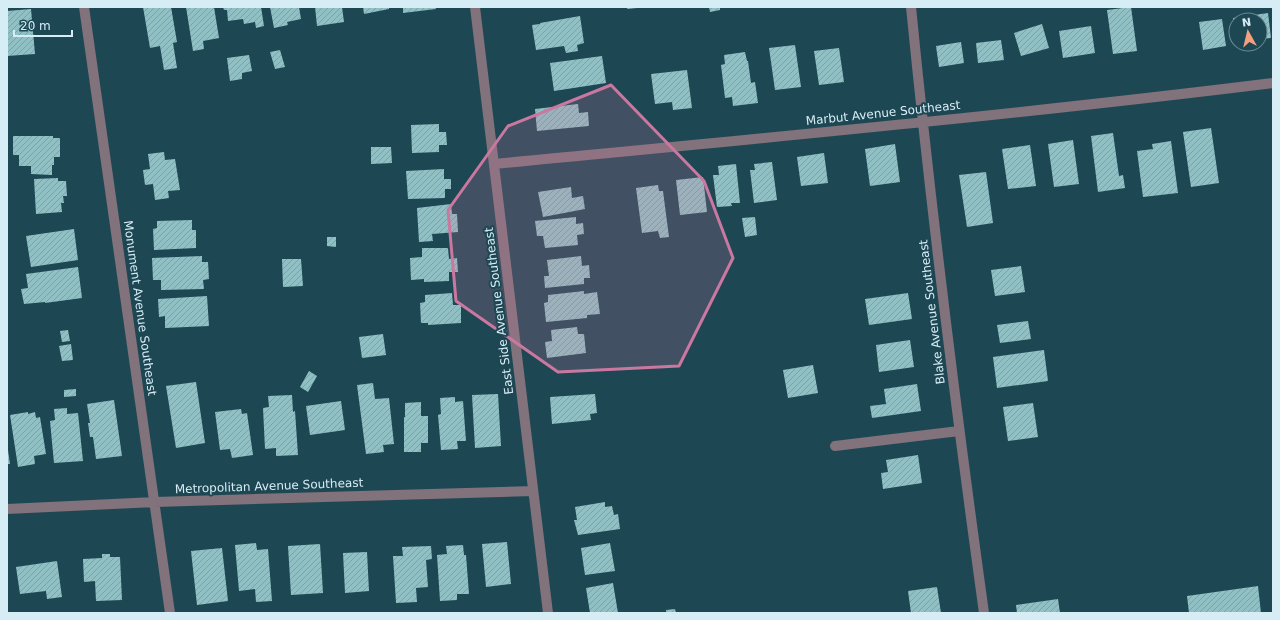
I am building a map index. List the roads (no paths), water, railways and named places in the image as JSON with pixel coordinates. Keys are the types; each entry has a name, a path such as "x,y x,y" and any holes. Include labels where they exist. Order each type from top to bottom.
{"street":[{"name":"Monument Avenue Southeast","path":"84,7 170,613"},
{"name":"East Side Avenue Southeast","path":"475,7 548,613"},
{"name":"Blake Avenue Southeast","path":"911,7 922,122 959,431 984,613"},
{"name":"Marbut Avenue Southeast","path":"495,164 922,122 1273,83"},
{"path":"835,446 959,431"},
{"name":"Metropolitan Avenue Southeast","path":"7,509 155,502 533,491"}]}
